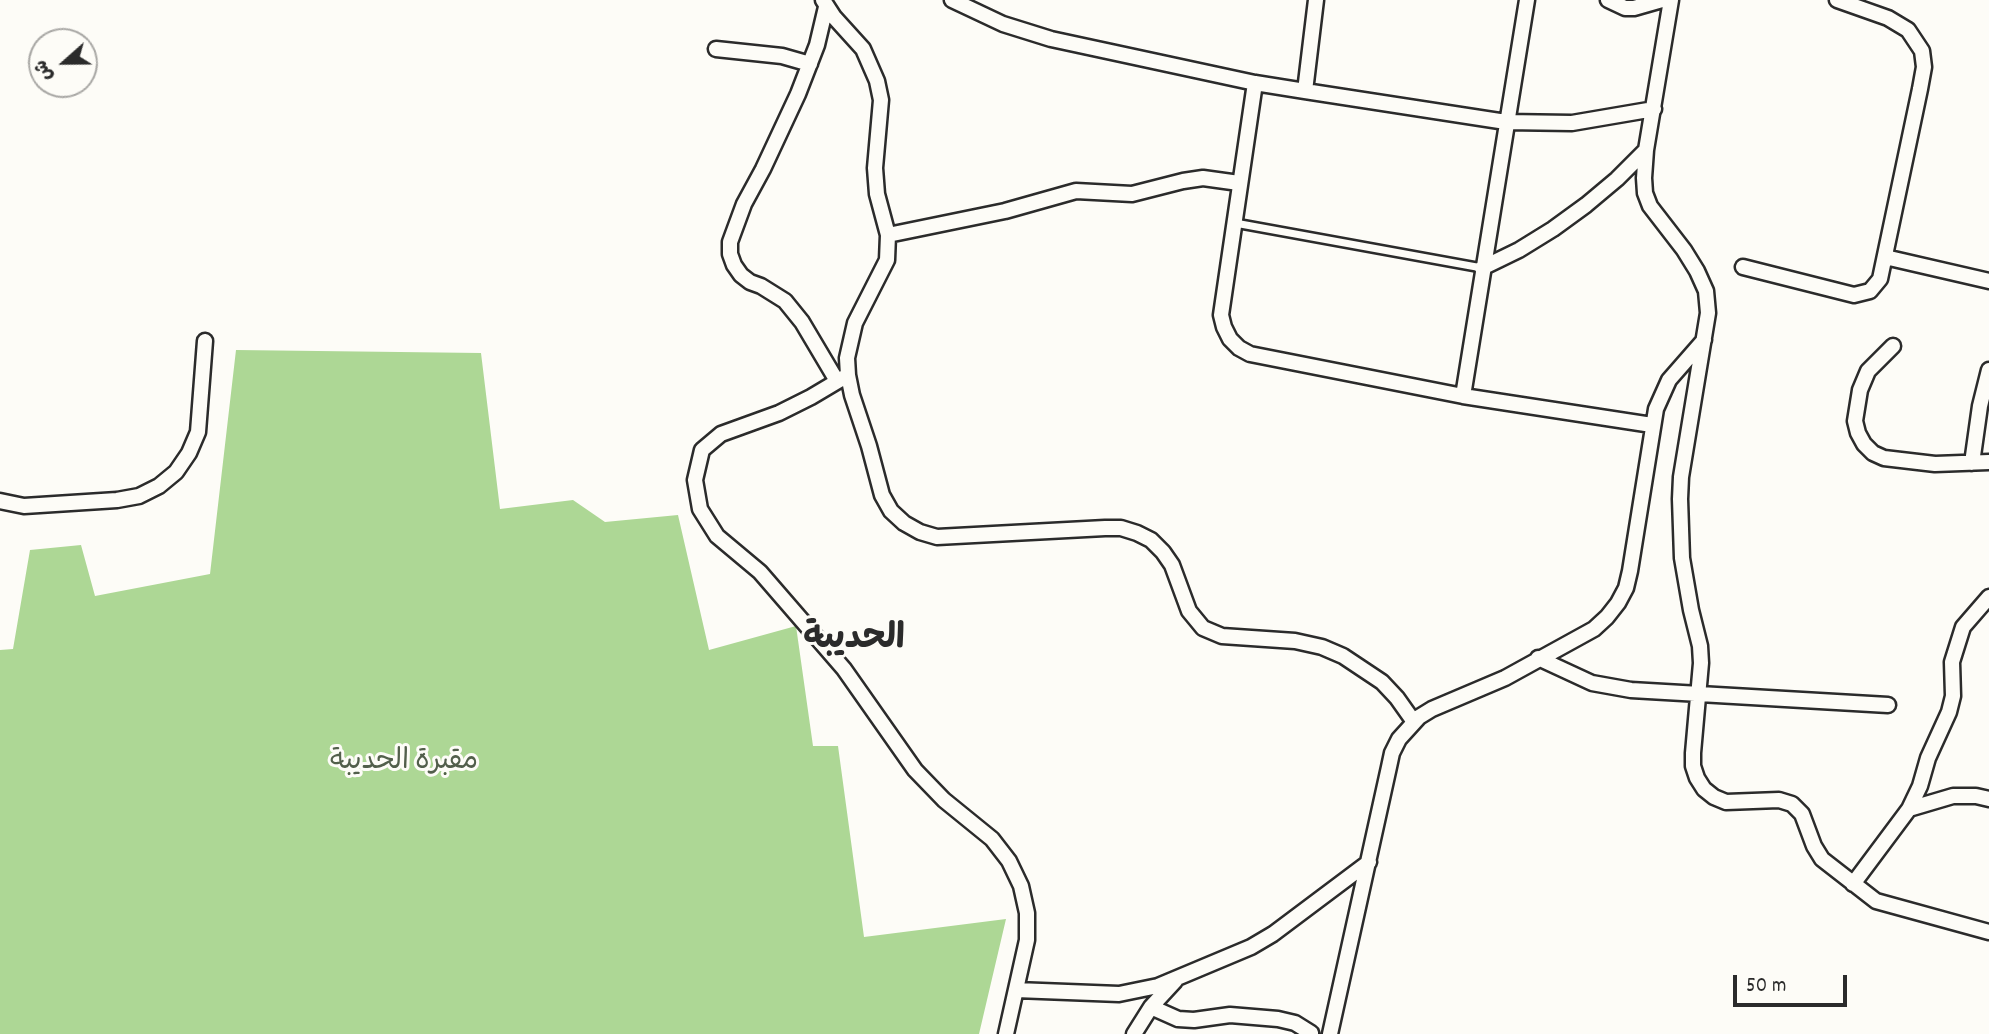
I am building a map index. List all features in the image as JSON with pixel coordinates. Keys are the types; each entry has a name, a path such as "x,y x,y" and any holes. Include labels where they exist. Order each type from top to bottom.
{"street":[{"path":"952,0 1003,24 1051,40 1305,91 1506,121 1553,124 1654,109"},
{"path":"1305,91 1316,0"},
{"path":"1463,396 1527,0"},
{"path":"1608,0 1625,8 1662,0"},
{"path":"1671,0 1646,150 1644,178 1645,193 1650,206 1697,271 1706,291 1708,313 1681,477 1680,499 1682,558 1700,646 1693,766 1697,778 1704,789 1726,802 1779,800 1792,804 1802,814 1822,859 1870,897 1886,905 1989,932"},
{"path":"1743,267 1854,295 1870,291 1880,279 1920,89 1924,67 1922,51 1908,30 1888,18 1837,0"},
{"path":"825,4 810,64 764,169 744,204 733,231 730,254 741,275 785,301 842,378 882,495 891,511 904,523 937,537 1105,528 1121,528 1137,533 1151,540 1163,551 1172,565 1189,611 1203,628 1222,636 1295,641 1322,647 1343,656 1382,682 1414,722"},
{"path":"825,4 863,49 877,81 881,100 876,181 888,235 887,260 852,331 842,378 779,413 721,434 702,450 695,480 701,509 717,536 760,572 844,669 915,770 944,800 992,839 1009,861 1021,886 1027,913 1027,940 1006,1034"},
{"path":"716,49 782,55 810,64"},
{"path":"1255,83 1221,315 1230,339 1239,348 1250,354 1463,396 1652,425"},
{"path":"1482,268 1530,243 1586,205 1646,150"},
{"path":"888,235 1005,211 1076,191 1132,194 1203,178 1239,183"},
{"path":"1885,257 1989,281"},
{"path":"1151,1007 1178,1019 1194,1020 1230,1015 1295,1023 1310,1034 1331,1030 1392,753 1399,739 1414,722 1432,709 1496,682 1594,629 1613,610 1626,588 1630,571 1656,409 1669,380 1703,340"},
{"path":"0,501 24,506 117,500 139,496 159,486 176,471 190,453 198,432 205,341"},
{"path":"1893,346 1868,371 1860,390 1855,421 1864,444 1873,453 1884,458 1935,464 1989,462"},
{"path":"1972,463 1980,407 1989,370"},
{"path":"1853,884 1909,809 1920,786 1928,758 1949,712 1953,696 1952,662 1964,627 1989,597"},
{"path":"1538,658 1572,675 1610,688 1888,705"},
{"path":"1909,809 1953,796 1989,799"},
{"path":"1016,990 1119,994 1158,986 1262,941 1369,862"},
{"path":"1134,1034 1151,1007 1179,978"}],"lane":[{"path":"1233,223 1482,268"}],"green space":[{"name":"مقبرة الحديبة","path":"236,350 481,353 500,509 573,500 605,522 678,515 709,650 796,626 813,746 838,746 864,937 1006,919 979,1034 0,1034 0,650 13,649 30,550 81,545 95,596 210,574"}],"district":[{"name":"الحديبة","path":"854,642"}]}
